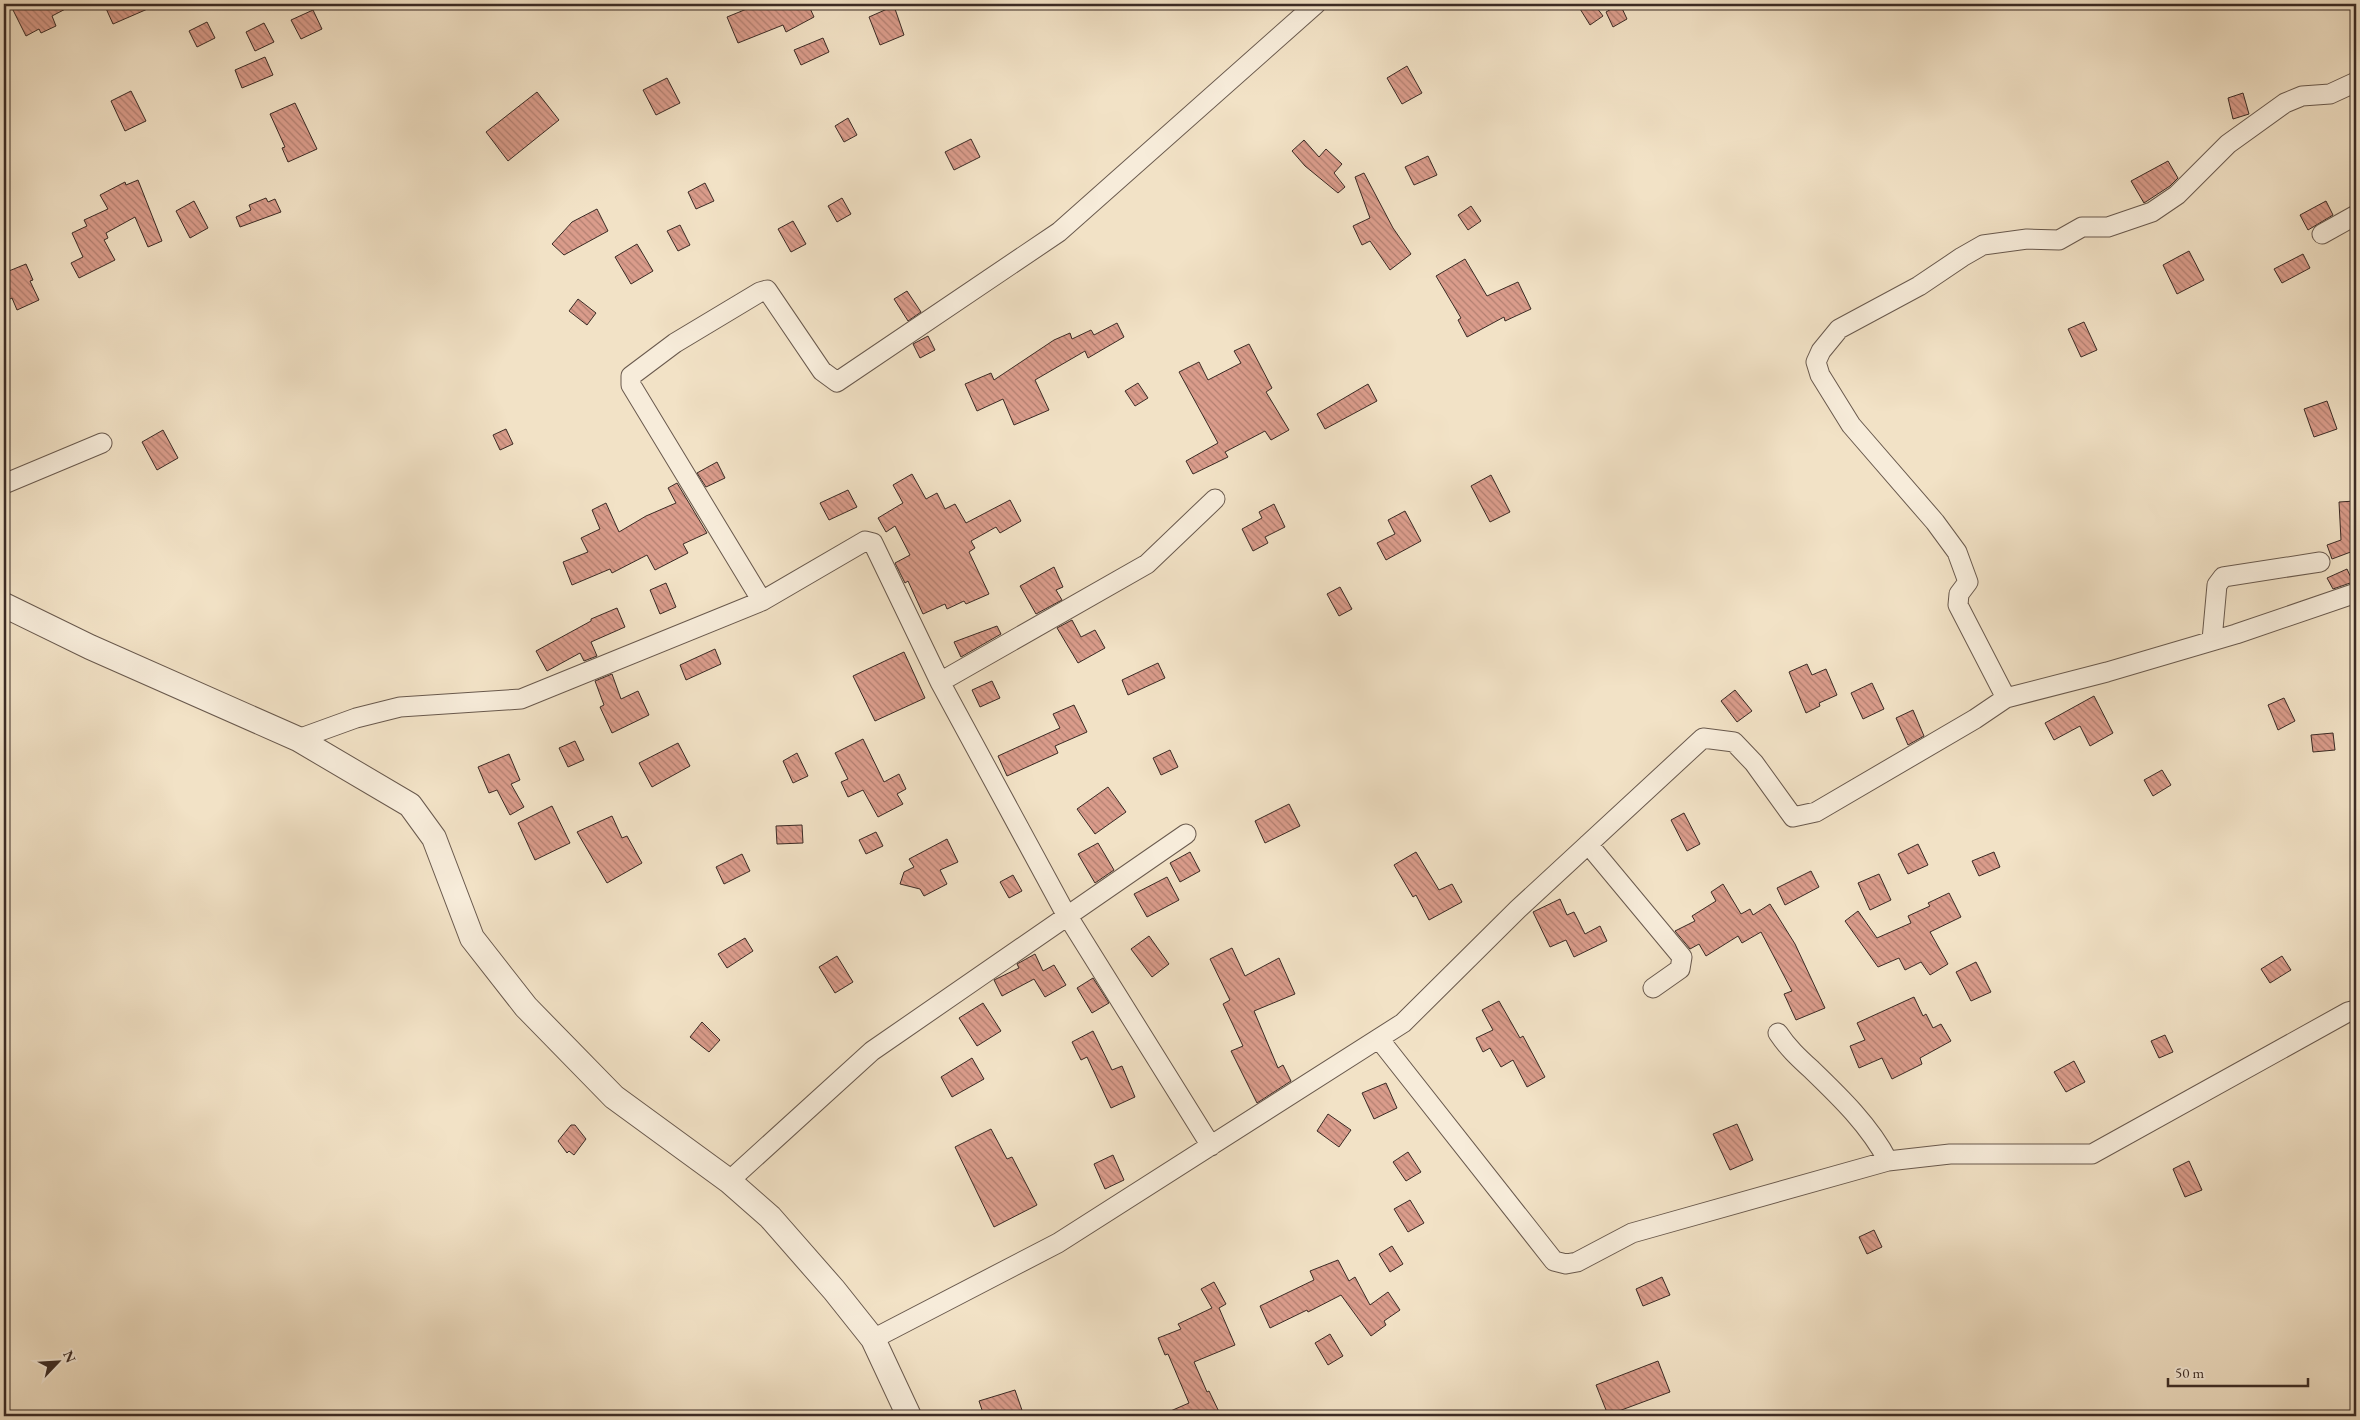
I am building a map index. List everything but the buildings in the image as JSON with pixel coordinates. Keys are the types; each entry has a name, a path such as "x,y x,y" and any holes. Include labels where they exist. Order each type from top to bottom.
{"street":[{"path":"762,601 631,385 630,376 674,343 760,292 767,290 822,371 836,382 1059,232 1316,4"},
{"path":"2006,698 1958,605 1959,594 1968,582 1957,552 1935,522 1851,425 1820,375 1816,362 1821,351 1839,329 1919,286 1962,256 1983,245 2027,239 2059,240 2082,227 2108,227 2152,212 2177,194 2228,144 2285,103 2302,96 2330,94 2356,82"},
{"path":"2322,234 2356,215"},
{"path":"4,484 102,443"},
{"path":"940,682 1147,564 1215,499"},
{"path":"298,739 356,718 400,707 522,699 762,601 865,541 873,543 940,682 1067,916 1210,1146"},
{"path":"2212,640 2216,585 2223,577 2320,562"},
{"path":"873,1339 1058,1243 1403,1023 1518,909 1703,738 1734,742 1754,763 1793,817 1816,812 1975,720 2006,698 2107,672 2356,594"},
{"path":"4,605 90,648 298,739 410,806 434,838 472,938 526,1007 614,1097 729,1181 770,1217 834,1290 873,1339 909,1416"},
{"path":"729,1181 872,1051 1186,834"},
{"path":"1588,844 1682,957 1680,969 1653,988"},
{"path":"1378,1039 1554,1261 1566,1264 1578,1262 1632,1233 1888,1161 1950,1154 2092,1154 2348,1012 2356,1010"},
{"path":"1778,1034 1789,1049 1854,1114 1878,1142 1888,1161"}]}
